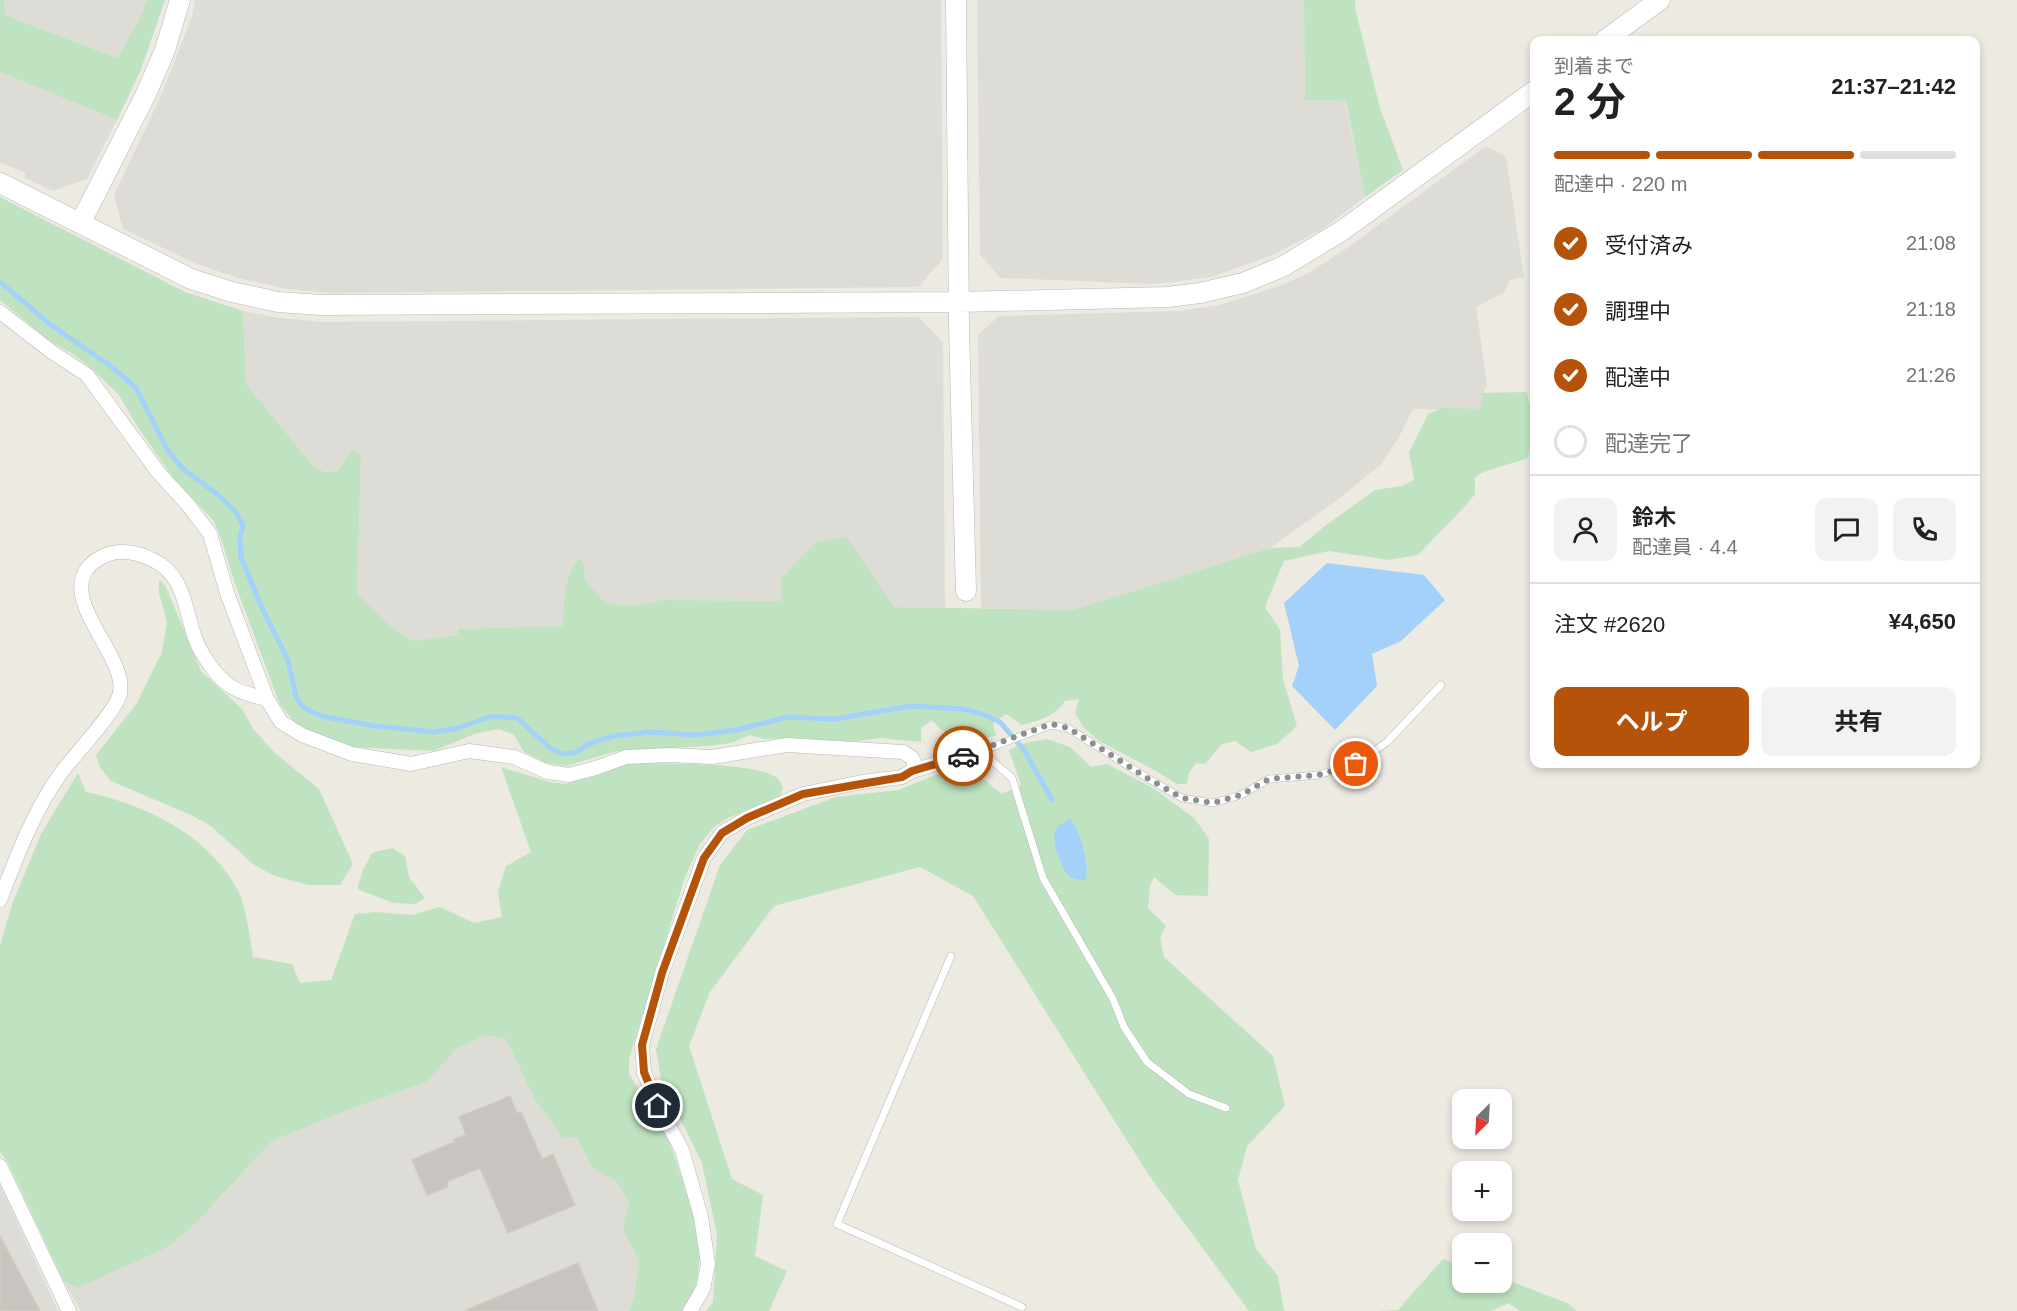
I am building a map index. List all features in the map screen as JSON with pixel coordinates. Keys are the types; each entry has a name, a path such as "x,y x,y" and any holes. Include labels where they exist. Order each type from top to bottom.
{"street":[{"path":"81,222 146,94 165,50 180,0"},
{"path":"956,0 959,302 966,591"},
{"path":"1610,36 1660,0"},
{"path":"0,183 191,279 232,292 278,302 321,305 959,302 1168,297 1243,284 1284,266 1343,230 1530,95"},
{"path":"0,312 52,352 87,375 158,472 189,506 210,534 227,593 267,699 281,722 302,735 352,754 411,764 469,751 514,757 548,772 569,775 627,757 670,755 712,757 787,745 903,752 912,758 915,764 912,771"},
{"path":"0,900 28,828 60,774 112,710 120,693 118,673 85,606 81,588 84,575 94,562 114,552 135,552 164,565 177,579 196,641 217,674 239,693 267,699"},
{"path":"690,1311 702,1289 708,1264 701,1217 682,1150 658,1106 644,1072 642,1045 662,973 704,858 722,833 747,818 803,794 902,777 912,771 981,751"},
{"path":"0,1166 69,1311"}],"lane":[{"path":"1226,1108 1189,1094 1148,1062 1124,1027 1113,999 1043,878 1012,778 981,751 1051,724 1068,728 1182,798 1213,803 1241,795 1269,779 1318,775 1356,764 1387,742 1441,685"},
{"path":"951,956 837,1224 1021,1309 1031,1311"}],"shaded area":[{"path":"4,0 147,0 139,20 117,58 5,15"},
{"path":"195,0 941,0 943,259 918,287 331,293 287,289 238,278 197,264 123,229 114,195 162,94 192,16"},
{"path":"977,0 1304,0 1305,100 1345,101 1365,197 1321,230 1270,256 1211,277 1154,284 1001,278 980,255"},
{"path":"0,72 117,120 87,179 53,191 25,178 25,172 0,163"},
{"path":"1486,146 1506,157 1524,277 1510,280 1504,292 1476,307 1487,385 1483,393 1482,409 1413,409 1399,437 1381,464 1340,498 1270,548 1073,610 981,608 978,335 999,316 1179,311 1220,305 1279,286 1309,273 1347,248"},
{"path":"243,311 323,322 918,317 943,342 945,608 894,607 847,537 816,542 782,577 782,601 662,600 642,605 606,604 585,580 584,565 564,592 563,626 458,629 457,635 413,641 389,625 357,593 361,456 338,469 326,472 315,468 246,384"},
{"path":"485,1035 506,1039 534,1098 575,1136 592,1167 616,1181 629,1201 623,1230 639,1261 634,1297 629,1311 81,1311 64,1282 78,1288 168,1247 196,1223 272,1141 348,1110 427,1082 456,1049"},
{"path":"0,1185 58,1311 0,1311"}],"green space":[{"path":"0,0 4,0 5,15 117,58 139,20 147,0 165,0 140,72 117,120 0,72"},
{"path":"1304,0 1355,0 1380,108 1403,170 1365,197 1346,101 1305,100"},
{"path":"0,197 185,292 243,311 246,384 315,468 326,472 338,470 352,450 361,456 357,593 389,625 413,641 457,635 458,629 563,626 567,583 579,559 584,565 585,580 606,604 642,605 662,600 782,601 782,577 816,542 847,537 894,607 1073,610 1270,548 1299,547 1375,490 1402,486 1414,480 1409,452 1428,414 1441,408 1481,409 1483,393 1527,392 1530,406 1530,447 1528,458 1475,477 1475,494 1418,555 1389,560 1329,551 1284,561 1265,607 1280,630 1283,679 1297,726 1277,744 1251,752 1235,741 1222,744 1205,764 1196,763 1189,773 1187,784 1177,784 1099,741 1084,728 1075,713 1079,699 1065,701 1051,714 1022,725 1006,714 993,723 996,736 987,738 969,739 953,736 938,727 932,720 921,728 921,742 880,738 852,742 796,738 764,739 750,735 731,743 617,751 566,766 546,763 524,752 514,735 499,729 477,733 433,751 352,747 320,738 296,724 280,705 213,520 174,479 137,426 119,395 91,368 48,340 0,300"},
{"path":"159,580 165,585 201,671 243,710 253,729 276,754 319,789 353,864 340,885 308,885 275,876 254,865 211,826 191,815 111,781 101,769 96,755 137,703 162,652 167,622 159,593"},
{"path":"1047,739 1070,747 1091,767 1107,764 1153,788 1195,819 1209,839 1208,896 1175,895 1154,877 1150,886 1148,908 1166,926 1160,938 1164,957 1273,1056 1285,1106 1247,1146 1238,1180 1256,1249 1278,1276 1284,1311 1249,1311 1148,1174 973,896 920,867 774,906 710,992 689,1046 732,1179 763,1195 755,1256 787,1271 769,1311 706,1311 713,1302 717,1235 702,1163 661,1080 656,1049 720,865 747,830 836,797 898,790 943,772 973,771 1002,794 1021,785 1009,750 1025,743"},
{"path":"629,763 730,766 751,769 768,773 779,779 783,788 780,797 728,818 714,827 700,844 685,877 629,1059 629,1074 668,1137 695,1217 700,1245 698,1277 692,1297 682,1311 629,1311 634,1297 639,1261 623,1230 629,1201 616,1181 592,1167 576,1137 563,1138 534,1098 506,1039 485,1035 456,1049 427,1082 348,1110 272,1141 196,1223 168,1247 78,1288 64,1282 7,1161 0,1152 0,945 13,902 41,834 78,773 86,792 131,805 152,814 172,824 209,852 224,869 240,896 253,957 292,964 300,983 331,980 355,914 376,912 412,915 440,907 474,923 502,917 498,892 506,866 531,852 501,767 550,782 566,784"},
{"path":"392,848 405,856 409,877 425,898 415,904 394,903 357,889 372,853"},
{"path":"1443,1259 1452,1262 1452,1293 1512,1293 1512,1282 1567,1303 1577,1311 1520,1311 1509,1303 1491,1311 1378,1311 1398,1310"}],"water":[{"path":"1327,563 1424,575 1445,600 1401,641 1372,654 1377,686 1335,730 1292,686 1299,666 1284,603"},
{"path":"1070,819 1084,848 1087,866 1085,880 1070,877 1056,849 1055,831 1059,825"}],"building":[{"path":"510,1096 517,1113 521,1112 542,1159 553,1154 575,1205 508,1233 480,1168 447,1182 448,1187 427,1195 412,1160 466,1135 459,1117"},
{"path":"0,1236 40,1311 0,1311"},
{"path":"578,1263 598,1311 464,1311"}],"waterway":[{"path":"0,282 51,325 112,367 136,388 167,449 182,468 217,494 236,512 243,525 240,537 241,557 262,608 288,660 296,697 304,708 321,716 375,726 434,732 458,728 489,717 517,718 550,748 563,754 577,752 588,744 613,736 650,732 696,735 736,730 788,717 835,719 911,706 963,709 1000,722 1024,750 1052,800"}],"way so far":[{"path":"963,756 1051,724 1068,728 1182,798 1213,803 1241,795 1269,779 1318,775 1356,764"}],"route":[{"path":"658,1106 644,1072 642,1045 662,973 704,858 722,833 747,818 803,794 862,782 902,777 912,771 963,756"}]}
